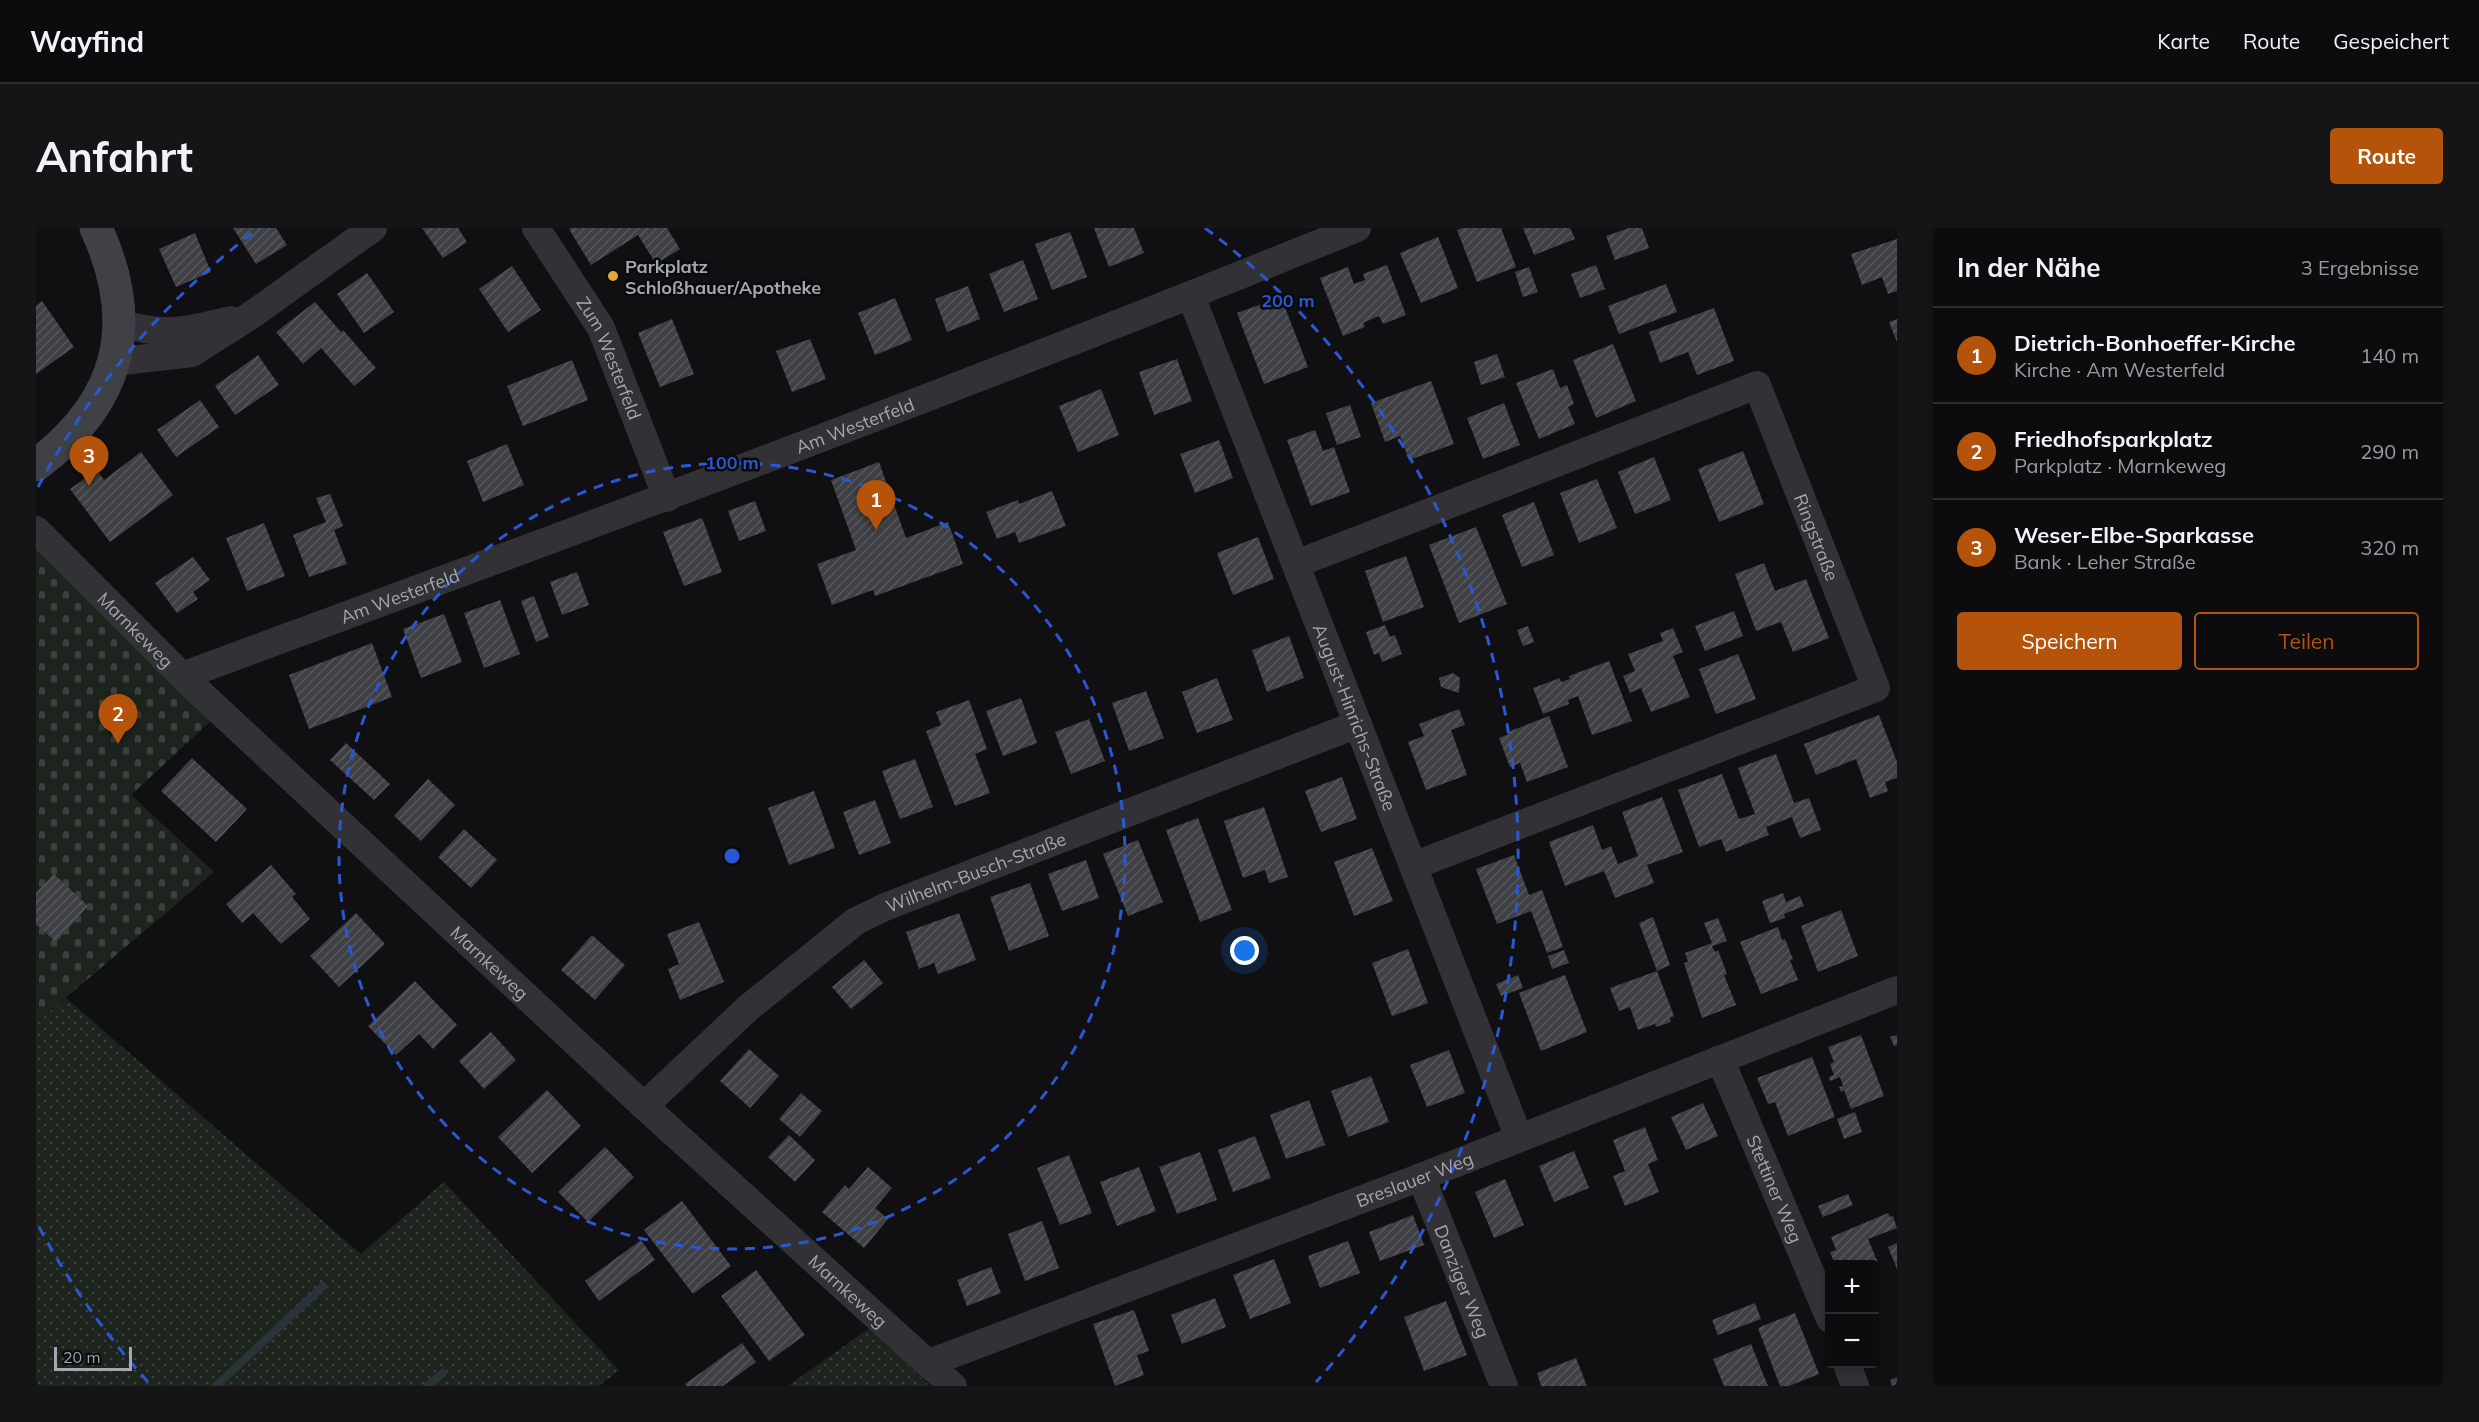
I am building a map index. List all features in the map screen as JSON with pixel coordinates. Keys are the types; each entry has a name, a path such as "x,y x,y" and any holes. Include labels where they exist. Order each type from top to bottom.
{"street":[{"path":"36,465 73,434 96,403 114,362 120,323 118,293 109,257 96,228"},
{"path":"114,362 192,353 250,316 373,228"},
{"name":"Zum Westerfeld","path":"536,228 601,328 667,498"},
{"name":"Am Westerfeld","path":"182,676 667,498 1191,296 1357,228"},
{"name":"August-Hinrichs-Straße","path":"1191,296 1519,1138"},
{"path":"120,323 146,331 173,332 250,316"},
{"name":"Ringstraße","path":"1296,564 1757,385 1876,688 1413,866"},
{"name":"Marnkeweg","path":"36,530 182,676 644,1106 953,1386"},
{"name":"Wilhelm-Busch-Straße","path":"644,1106 748,1008 856,921 885,907 1358,724"},
{"name":"Breslauer Weg","path":"929,1363 1421,1177 1897,990"},
{"name":"Stettiner Weg","path":"1720,1059 1828,1314"},
{"name":"Danziger Weg","path":"1421,1177 1504,1386"},
{"path":"1849,1368 1856,1386"}],"green space":[{"path":"36,546 213,719 131,795 214,872 36,1023"},
{"path":"66,998 361,1254 444,1182 619,1370 599,1386 36,1386 36,1023"},
{"path":"871,1327 930,1386 788,1386"}],"building":[{"path":"233,228 276,228 287,245 256,264"},
{"path":"422,228 458,228 467,242 443,258"},
{"path":"667,228 680,249 656,264 638,235 591,265 569,229"},
{"path":"1094,228 1134,228 1144,253 1109,267"},
{"path":"1501,228 1516,267 1477,282 1457,230"},
{"path":"1523,228 1570,228 1575,239 1534,255"},
{"path":"1629,228 1642,228 1649,248 1615,260 1606,236"},
{"path":"1070,232 1087,277 1052,290 1035,244"},
{"path":"195,233 211,272 176,287 159,249"},
{"path":"1438,237 1458,288 1421,303 1400,253"},
{"path":"1897,239 1897,291 1888,294 1882,277 1862,285 1851,254"},
{"path":"1023,260 1038,299 1004,312 989,274"},
{"path":"1387,265 1406,315 1383,324 1379,316 1363,323 1365,327 1343,336 1320,278 1348,267 1354,284 1365,280 1363,274"},
{"path":"1596,265 1605,289 1580,298 1571,274"},
{"path":"512,266 541,310 508,332 479,289"},
{"path":"1529,267 1538,292 1523,297 1515,272"},
{"path":"367,273 394,312 364,333 337,294"},
{"path":"1666,284 1677,312 1619,334 1608,306"},
{"path":"968,286 980,319 947,332 935,299"},
{"path":"1281,297 1308,367 1264,384 1237,313"},
{"path":"895,298 912,340 875,355 858,313"},
{"path":"42,301 74,347 36,374 36,306"},
{"path":"315,302 376,368 354,386 321,348 303,364 276,332"},
{"path":"1714,308 1734,361 1697,375 1688,352 1660,363 1649,332"},
{"path":"672,319 694,374 660,387 638,333"},
{"path":"1897,319 1897,342 1889,322"},
{"path":"810,339 826,379 792,392 776,351"},
{"path":"1613,344 1636,401 1596,418 1573,360"},
{"path":"1497,354 1505,377 1481,385 1474,362"},
{"path":"258,355 279,385 235,415 215,386"},
{"path":"1177,359 1192,401 1154,415 1139,372"},
{"path":"572,360 588,400 523,426 507,386"},
{"path":"1553,369 1560,388 1567,385 1574,404 1568,407 1575,424 1539,439 1516,383"},
{"path":"1431,381 1454,444 1409,460 1400,436 1385,442 1371,403"},
{"path":"1101,389 1119,435 1078,452 1059,406"},
{"path":"200,400 219,427 176,457 157,430"},
{"path":"1504,403 1520,445 1483,459 1467,418"},
{"path":"1350,405 1361,437 1337,445 1326,413"},
{"path":"1315,430 1323,451 1334,447 1350,492 1311,506 1287,440"},
{"path":"1219,440 1233,478 1195,493 1180,454"},
{"path":"507,444 524,485 483,502 467,461"},
{"path":"1743,451 1764,504 1719,522 1698,469"},
{"path":"141,452 173,495 110,542 70,489 97,470 104,480"},
{"path":"1654,457 1671,500 1635,514 1618,472"},
{"path":"879,462 906,538 948,522 963,564 875,596 873,590 832,605 817,564 856,550 831,480"},
{"path":"1597,479 1617,528 1579,543 1560,493"},
{"path":"1052,491 1066,526 1019,543 1015,532 997,539 986,512 1018,500 1019,504"},
{"path":"330,494 343,526 334,530 347,564 309,577 293,535 326,522 316,498"},
{"path":"755,501 766,531 739,541 728,511"},
{"path":"1534,502 1554,555 1522,567 1502,515"},
{"path":"702,518 722,572 684,586 663,532"},
{"path":"264,523 285,576 247,591 226,538"},
{"path":"1476,527 1507,604 1459,623 1429,545"},
{"path":"1258,537 1274,579 1233,595 1217,553"},
{"path":"1406,556 1424,607 1383,622 1365,571"},
{"path":"193,557 210,580 193,592 198,599 177,613 155,583"},
{"path":"1764,563 1775,591 1806,579 1829,638 1793,652 1781,622 1756,631 1735,574"},
{"path":"577,572 589,605 562,615 550,582"},
{"path":"534,596 549,637 536,642 521,601"},
{"path":"500,600 520,654 484,668 464,613"},
{"path":"1734,611 1743,636 1705,651 1695,626"},
{"path":"444,614 462,662 421,678 403,629"},
{"path":"1385,625 1390,637 1395,635 1402,654 1382,662 1379,653 1374,655 1366,632"},
{"path":"1528,626 1534,642 1523,646 1517,630"},
{"path":"1673,628 1683,652 1673,656 1690,697 1651,712 1641,688 1630,693 1623,676 1635,671 1628,654 1663,641 1660,633"},
{"path":"1289,636 1304,678 1267,692 1252,650"},
{"path":"372,643 392,697 309,729 289,675"},
{"path":"1738,654 1756,699 1716,714 1699,669"},
{"path":"1609,661 1632,721 1592,735 1578,696 1568,700 1569,704 1543,714 1533,688 1560,678 1561,682 1570,679 1569,676"},
{"path":"1453,673 1460,678 1459,693 1441,687 1439,678"},
{"path":"1217,678 1233,720 1197,733 1182,692"},
{"path":"1146,691 1164,738 1129,751 1112,703"},
{"path":"1021,698 1037,743 1003,756 986,711"},
{"path":"969,700 987,749 975,754 990,793 955,806 926,731 941,725 936,712"},
{"path":"1459,709 1465,725 1451,730 1467,775 1426,790 1408,742 1424,736 1419,724"},
{"path":"1879,715 1897,762 1897,778 1885,782 1888,791 1870,798 1856,759 1816,775 1804,744"},
{"path":"1549,716 1568,767 1527,782 1520,763 1510,767 1499,738 1509,734 1508,732"},
{"path":"1089,719 1105,761 1071,774 1055,732"},
{"path":"346,743 390,784 374,800 330,760"},
{"path":"1776,754 1794,803 1809,798 1821,830 1800,838 1792,817 1766,827 1769,835 1726,852 1721,839 1699,847 1678,790 1722,774 1739,819 1755,814 1738,768"},
{"path":"192,758 247,809 216,842 161,791"},
{"path":"915,759 933,807 900,819 882,771"},
{"path":"1342,777 1357,819 1321,832 1305,791"},
{"path":"428,779 455,805 421,841 394,816"},
{"path":"814,791 835,848 789,865 768,808"},
{"path":"1662,797 1683,852 1647,865 1654,883 1615,898 1604,871 1565,886 1549,842 1593,825 1602,850 1611,846 1618,864 1638,856 1622,812"},
{"path":"875,800 891,843 859,855 843,812"},
{"path":"1264,807 1288,877 1269,883 1265,870 1243,878 1224,821"},
{"path":"1198,818 1232,910 1200,922 1166,830"},
{"path":"464,829 497,860 471,888 438,857"},
{"path":"1138,840 1163,902 1128,916 1103,854"},
{"path":"1372,848 1393,901 1354,916 1334,862"},
{"path":"1514,855 1529,895 1542,890 1563,947 1547,953 1531,911 1497,924 1476,869"},
{"path":"1086,860 1099,898 1062,911 1048,874"},
{"path":"271,865 296,894 292,897 310,919 281,944 253,913 242,923 226,904"},
{"path":"54,874 88,906 56,942 36,924 36,893"},
{"path":"1030,883 1049,936 1009,951 990,897"},
{"path":"1783,893 1786,902 1800,896 1804,906 1784,914 1785,918 1770,923 1762,901"},
{"path":"1841,910 1858,956 1818,972 1801,926"},
{"path":"356,913 385,944 339,987 310,956"},
{"path":"959,913 976,960 938,974 934,963 919,969 906,932"},
{"path":"1653,917 1670,965 1657,971 1639,923"},
{"path":"1718,918 1727,941 1712,946 1715,952 1718,950 1727,974 1724,975 1736,1005 1702,1018 1684,963 1688,962 1685,953 1712,943 1704,923"},
{"path":"699,922 724,982 680,1000 668,969 679,964 667,934"},
{"path":"1778,927 1782,940 1785,939 1793,959 1790,960 1798,980 1761,994 1740,942"},
{"path":"592,935 625,965 595,1000 561,970"},
{"path":"1408,949 1428,1003 1392,1016 1372,963"},
{"path":"1564,950 1569,963 1552,969 1548,956"},
{"path":"864,960 883,983 851,1009 832,987"},
{"path":"1657,971 1674,1016 1670,1018 1671,1022 1656,1027 1655,1024 1638,1030 1630,1007 1619,1011 1610,988"},
{"path":"1518,975 1523,988 1501,996 1496,984"},
{"path":"1565,975 1587,1032 1541,1051 1519,993"},
{"path":"415,981 457,1025 433,1049 419,1034 396,1055 368,1026"},
{"path":"491,1032 516,1060 484,1089 459,1061"},
{"path":"1861,1035 1884,1096 1851,1109 1844,1090 1841,1092 1839,1087 1843,1086 1840,1077 1830,1081 1829,1077 1834,1075 1830,1064 1834,1062 1828,1047"},
{"path":"1897,1035 1897,1045 1894,1046 1890,1037"},
{"path":"749,1049 779,1076 750,1108 720,1081"},
{"path":"1449,1050 1465,1093 1427,1107 1410,1065"},
{"path":"1812,1057 1835,1117 1788,1136 1775,1102 1768,1104 1757,1078"},
{"path":"1371,1076 1389,1122 1348,1137 1331,1091"},
{"path":"547,1090 581,1126 532,1173 498,1137"},
{"path":"801,1093 822,1111 800,1137 779,1119"},
{"path":"1309,1100 1325,1145 1286,1159 1270,1115"},
{"path":"1703,1103 1718,1136 1686,1150 1671,1117"},
{"path":"1855,1112 1862,1132 1844,1139 1837,1119"},
{"path":"1645,1127 1658,1160 1648,1164 1659,1192 1625,1206 1613,1176 1625,1171 1613,1140"},
{"path":"789,1135 815,1160 795,1182 768,1157"},
{"path":"1255,1136 1271,1178 1233,1192 1218,1150"},
{"path":"605,1147 634,1177 588,1222 558,1192"},
{"path":"1574,1151 1589,1188 1554,1202 1539,1166"},
{"path":"1200,1152 1217,1200 1177,1214 1159,1167"},
{"path":"1069,1155 1092,1213 1060,1225 1037,1168"},
{"path":"868,1167 892,1188 875,1208 888,1219 864,1248 822,1212 845,1185 849,1189"},
{"path":"1139,1167 1156,1211 1117,1226 1100,1182"},
{"path":"1505,1179 1524,1225 1494,1238 1475,1192"},
{"path":"1848,1194 1853,1205 1823,1217 1818,1206"},
{"path":"682,1201 731,1266 693,1294 644,1230"},
{"path":"1888,1213 1890,1217 1893,1216 1897,1228 1868,1239 1877,1260 1833,1260 1830,1252 1836,1250 1831,1237"},
{"path":"1413,1215 1424,1245 1380,1261 1369,1232"},
{"path":"1042,1221 1059,1268 1025,1281 1008,1234"},
{"path":"641,1240 655,1260 599,1301 585,1281"},
{"path":"1348,1241 1360,1273 1320,1288 1308,1256"},
{"path":"1897,1243 1897,1269 1888,1247"},
{"path":"1274,1259 1291,1303 1250,1319 1233,1275"},
{"path":"991,1267 1001,1293 967,1306 957,1280"},
{"path":"756,1270 805,1335 769,1361 721,1296"},
{"path":"1215,1298 1226,1327 1182,1344 1171,1315"},
{"path":"1446,1301 1467,1355 1424,1371 1404,1317"},
{"path":"1755,1303 1761,1319 1718,1335 1712,1320"},
{"path":"1134,1310 1149,1351 1137,1355 1144,1375 1115,1386 1093,1324"},
{"path":"1795,1313 1819,1374 1789,1386 1780,1386 1758,1328"},
{"path":"742,1343 756,1362 723,1386 687,1386 685,1384"},
{"path":"1751,1344 1768,1386 1724,1386 1713,1359"},
{"path":"1576,1358 1587,1386 1541,1386 1537,1373"},
{"path":"1897,1377 1897,1386 1892,1386 1890,1380"}],"waterway":[{"path":"216,1386 323,1286"},
{"path":"427,1386 443,1373"}],"place":[{"name":"Parkplatz Schloßhauer/Apotheke","path":"613,276"},
{"name":"Weser-Elbe-Sparkasse","path":"89,486"},
{"name":"Dietrich-Bonhoeffer-Kirche","path":"876,530"},
{"name":"Friedhofsparkplatz","path":"118,744"}]}
